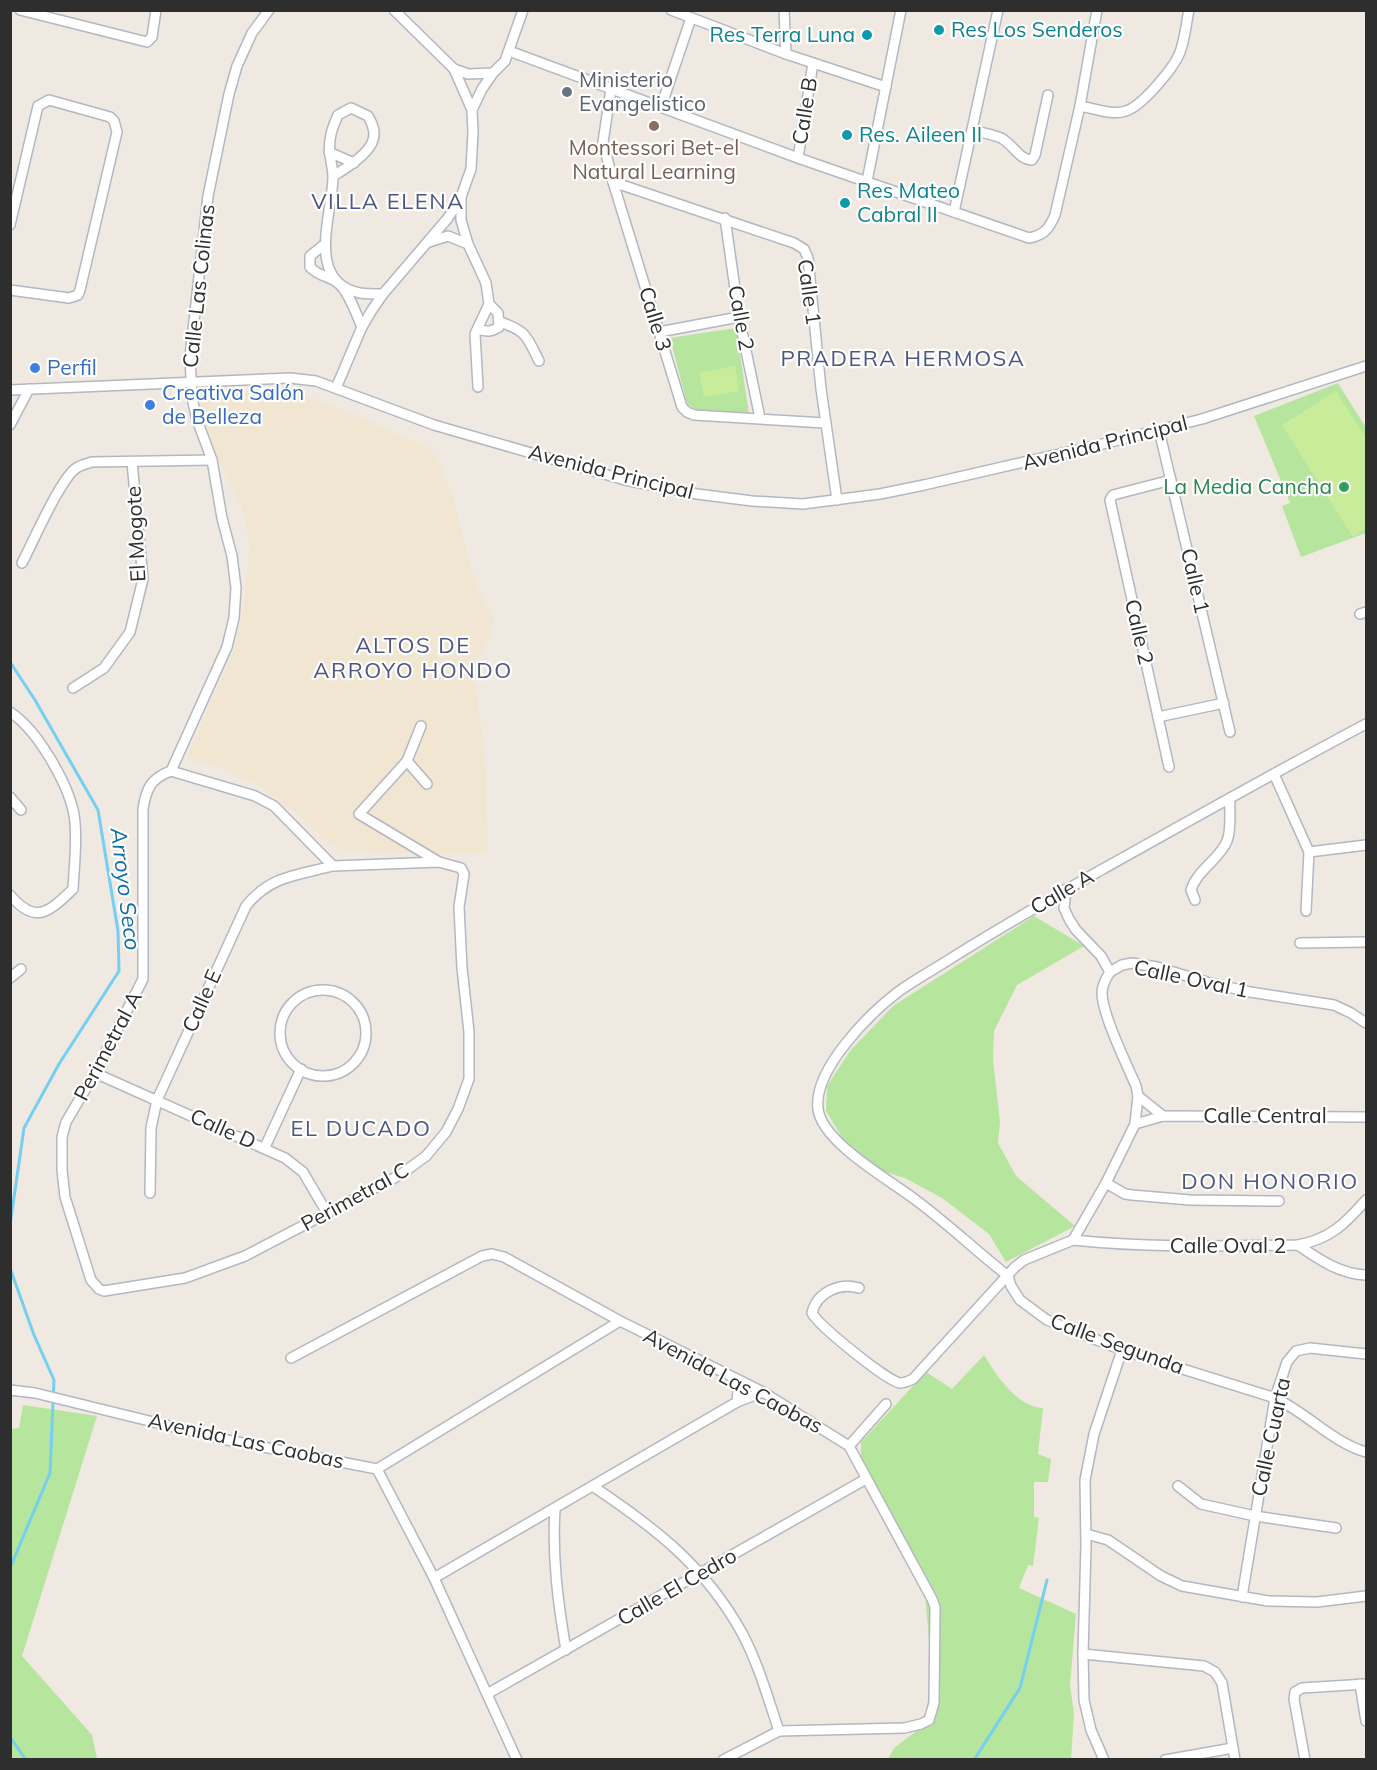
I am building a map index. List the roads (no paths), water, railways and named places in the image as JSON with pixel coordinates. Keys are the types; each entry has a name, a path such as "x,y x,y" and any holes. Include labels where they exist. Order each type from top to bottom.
{"street":[{"path":"20,10 49,14 141,42 149,41 154,28 156,10"},
{"name":"Calle Las Colinas","path":"171,771 227,647 234,618 236,588 232,556 222,518 212,460 197,420 190,382 192,328 208,196 221,131 237,66 252,33 268,10"},
{"path":"336,388 362,327 383,294 448,218 461,197 471,169 472,110 454,69 394,10"},
{"path":"472,110 482,89 505,61 523,10"},
{"path":"671,10 786,54 886,87"},
{"path":"784,10 786,54"},
{"path":"867,181 901,10"},
{"path":"954,212 998,10"},
{"path":"509,51 798,158 1029,238 1041,236 1049,228 1055,215 1080,106 1097,10"},
{"path":"1080,106 1115,112 1125,112 1134,108 1170,68 1179,53 1189,10"},
{"path":"662,106 692,18"},
{"name":"Calle B","path":"798,158 813,63"},
{"path":"454,69 468,74 493,73"},
{"name":"Calle 3","path":"611,89 603,142 613,182 682,407 694,415 825,423"},
{"path":"973,130 1000,138 1009,143 1022,157 1032,159 1035,155 1048,95"},
{"path":"10,225 38,105 48,100 110,117 114,121 117,132 78,295 69,298 10,290"},
{"path":"333,176 354,163 373,141 374,127 368,116 351,108 338,115 331,130 329,152 333,176 325,244 326,260 330,272 362,327"},
{"path":"329,152 354,163"},
{"name":"Calle 1","path":"613,182 724,218 794,243 804,249 808,258 825,423 837,500"},
{"path":"461,197 461,219 468,244 486,283 489,304 475,334 478,387"},
{"name":"Calle 2","path":"724,218 739,316 760,418"},
{"path":"429,242 448,236 468,244"},
{"path":"325,244 310,256 310,267 317,274 359,293 383,294"},
{"path":"478,329 493,331 499,327 498,313 489,304"},
{"path":"659,332 739,316"},
{"path":"500,322 517,328 525,334 538,362"},
{"name":"Avenida Principal","path":"10,390 290,378 316,381 434,425 625,480 752,501 803,504 933,483 1159,430 1214,416 1366,366"},
{"path":"10,425 29,389"},
{"name":"Calle 1","path":"1159,430 1230,732"},
{"path":"22,563 61,487 74,470 82,465 92,462 212,460"},
{"name":"El Mogote","path":"73,688 104,668 130,632 143,579 132,462"},
{"name":"Calle 2","path":"1169,767 1110,500 1111,497 1171,480"},
{"path":"1158,717 1224,703"},
{"path":"10,712 36,739 63,781 75,822 73,889 49,911 38,914 28,911 14,899"},
{"name":"Calle A","path":"820,1118 818,1100 822,1084 832,1064 844,1045 865,1021 898,992 985,937 1066,890 1366,724"},
{"path":"421,726 407,761 359,814 439,862"},
{"path":"407,761 427,784"},
{"path":"171,771 255,796 274,806 333,866"},
{"name":"Perimetral A","path":"99,1289 91,1280 65,1197 62,1137 66,1122 95,1073 143,979 143,809 145,794 151,783 160,775 171,771"},
{"path":"1274,774 1309,852 1306,911"},
{"path":"10,798 21,810"},
{"path":"1195,900 1191,890 1193,884 1228,839 1230,798"},
{"path":"1309,852 1366,845"},
{"name":"Calle E","path":"150,1193 151,1128 157,1100 246,906 256,893 280,879 333,866 439,862"},
{"name":"Perimetral C","path":"99,1289 110,1292 185,1278 244,1256 400,1175 426,1156 446,1132 458,1109 469,1079 469,1032 462,968 459,907 464,874 461,868 439,862"},
{"name":"Calle Oval 1","path":"1066,890 1064,908 1069,919 1076,930 1101,956 1110,972 1132,963 1157,967 1250,992 1334,1005 1366,1023"},
{"path":"1300,943 1366,942"},
{"path":"10,978 21,969"},
{"path":"859,1288 850,1285 839,1286 827,1291 813,1307 812,1313 833,1336 899,1383 906,1382 913,1378 1015,1267 1024,1260 1073,1240 1106,1183 1135,1124 1138,1096 1136,1086 1108,1017 1102,994 1104,982 1110,972"},
{"path":"314,990 333,991 351,999 362,1015 366,1034 364,1046 358,1058 344,1070 326,1076 301,1070 291,1061 280,1038 285,1013 297,999 314,990"},
{"path":"265,1147 301,1070"},
{"name":"Calle D","path":"95,1073 265,1147 285,1158 303,1172 327,1213"},
{"path":"1138,1096 1163,1116"},
{"name":"Calle Central","path":"1135,1124 1163,1116 1366,1117"},
{"name":"Calle Segunda","path":"820,1118 829,1132 844,1147 884,1179 913,1198 1008,1276 1020,1300 1047,1320 1122,1350 1275,1398 1291,1405 1338,1440 1366,1452"},
{"path":"1106,1183 1132,1196 1190,1200 1279,1201"},
{"name":"Calle Oval 2","path":"1073,1240 1164,1247 1298,1245 1315,1242 1333,1233 1366,1200"},
{"path":"1298,1245 1327,1264 1351,1275 1366,1275"},
{"name":"Avenida Las Caobas","path":"291,1358 482,1256 492,1254 504,1257 620,1321 763,1392 849,1446"},
{"path":"517,1760 434,1578 377,1469 620,1321"},
{"name":"Calle Cuarta","path":"1242,1597 1275,1398 1287,1362 1296,1351 1310,1348 1366,1354"},
{"path":"1104,1760 1091,1730 1084,1700 1085,1480 1094,1434 1122,1350"},
{"path":"736,1379 737,1402"},
{"name":"Avenida Las Caobas","path":"10,1390 35,1393 227,1440 377,1469"},
{"path":"434,1578 555,1510 737,1402 763,1392"},
{"path":"723,1760 779,1731 904,1728 924,1722 931,1716 935,1693 935,1607 849,1446 886,1404"},
{"name":"Calle El Cedro","path":"487,1694 866,1479"},
{"path":"1178,1486 1201,1504 1255,1516 1336,1527"},
{"path":"594,1487 637,1516 677,1549 722,1600 742,1633 755,1662 779,1731"},
{"path":"555,1510 553,1539 558,1604 566,1650"},
{"path":"1086,1534 1108,1540 1161,1576 1182,1586 1268,1601 1317,1602 1366,1596"},
{"path":"1083,1654 1204,1666 1215,1672 1222,1683 1235,1760"},
{"path":"1305,1760 1294,1699 1295,1692 1302,1688 1363,1684 1366,1721"},
{"path":"1164,1760 1233,1748"}],"waterway":[{"name":"Arroyo Seco","path":"10,662 35,700 98,810 118,931 119,971 59,1064 24,1128 10,1225"},
{"name":"Arroyo Seco","path":"10,1268 34,1335 54,1380 50,1473 10,1568"},
{"path":"974,1760 1020,1688 1047,1580"},
{"name":"Arroyo Seco","path":"10,1737 26,1760"}],"place":[{"name":"Res Los Senderos","path":"939,30"},
{"name":"Res Terra Luna","path":"867,35"},
{"name":"Ministerio Evangelistico","path":"567,92"},
{"name":"Montessori Bet-el Natural Learning","path":"654,126"},
{"name":"Res. Aileen II","path":"847,135"},
{"name":"Res Mateo Cabral II","path":"845,203"},
{"name":"Perfil","path":"35,368"},
{"name":"Creativa Salón de Belleza","path":"150,405"},
{"name":"La Media Cancha","path":"1344,487"}],"district":[{"name":"VILLA ELENA","path":"388,201"},
{"name":"PRADERA HERMOSA","path":"903,358"},
{"name":"ALTOS DE ARROYO HONDO","path":"413,658"},
{"name":"EL DUCADO","path":"361,1128"},
{"name":"DON HONORIO","path":"1270,1181"}]}
